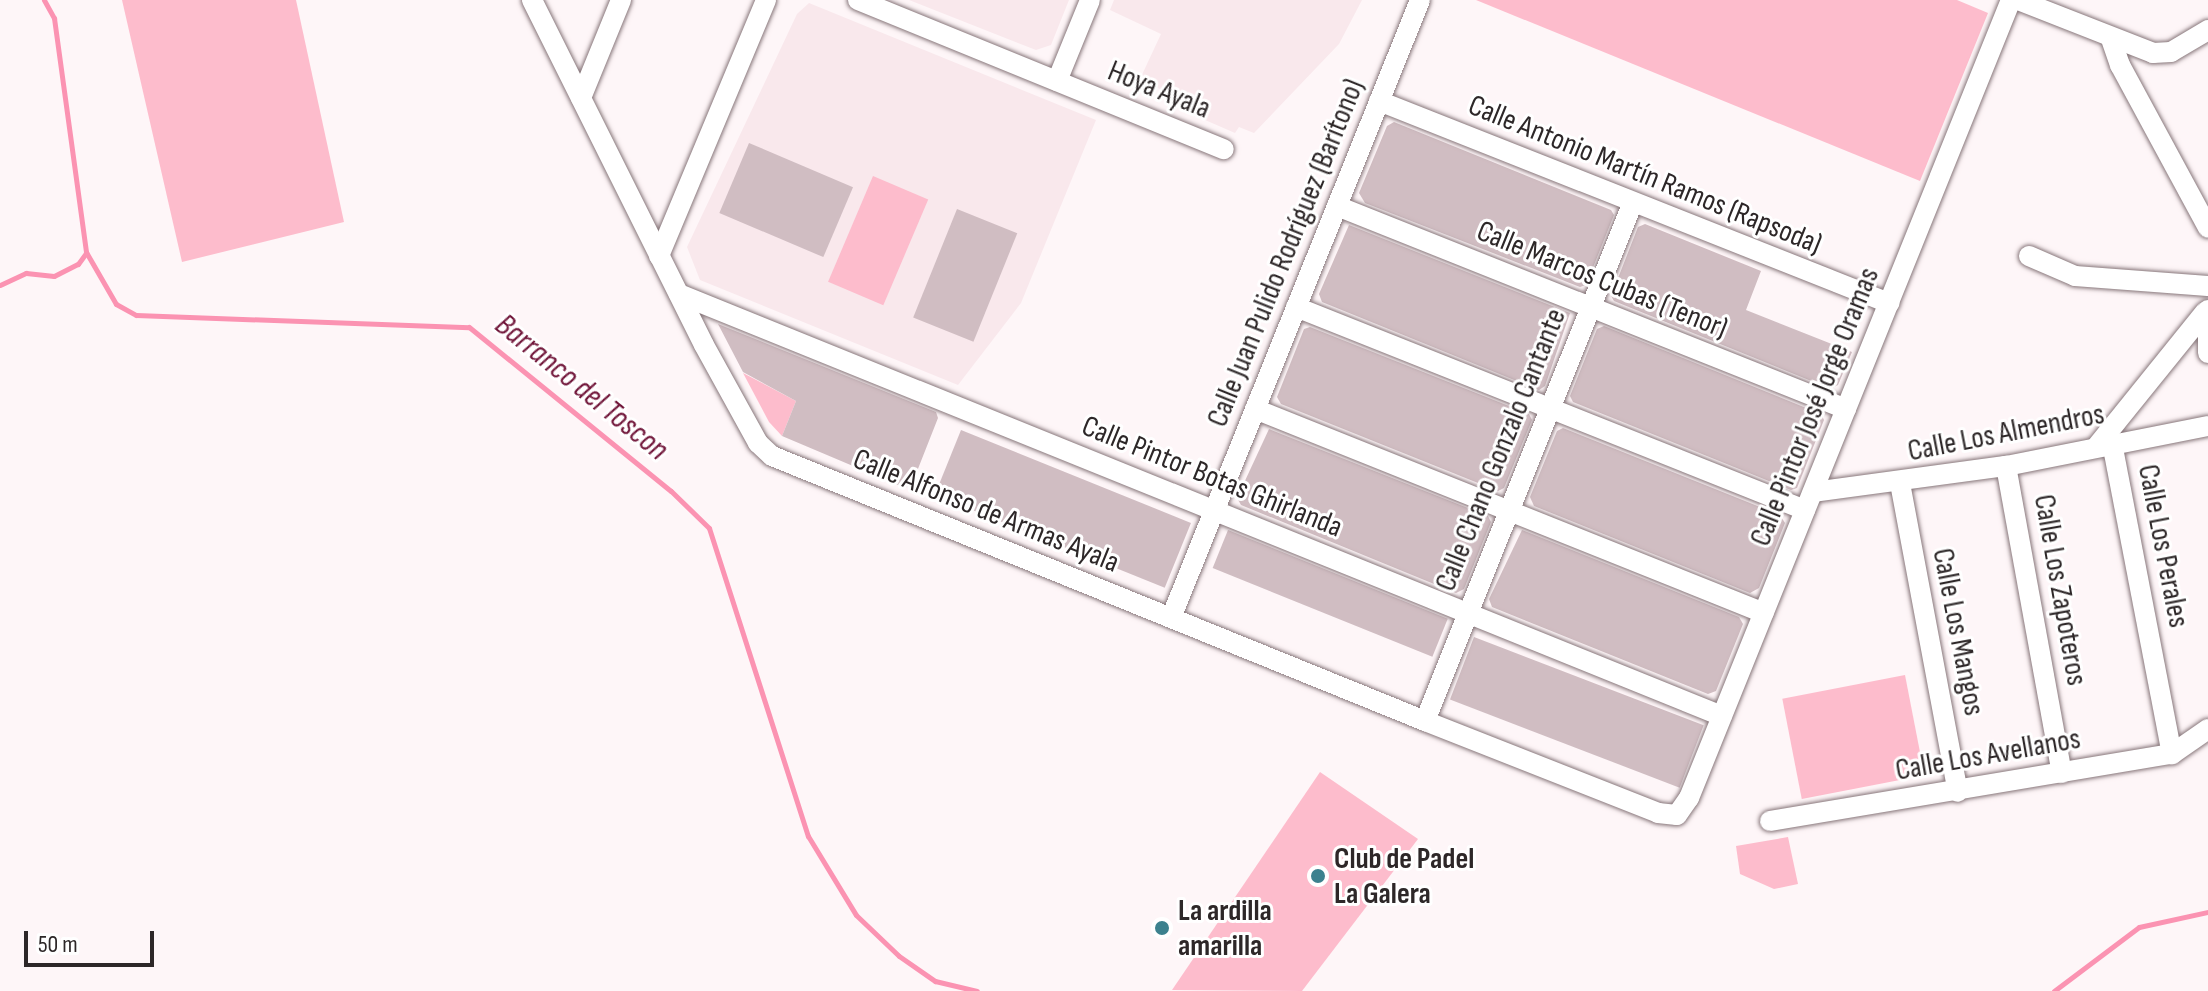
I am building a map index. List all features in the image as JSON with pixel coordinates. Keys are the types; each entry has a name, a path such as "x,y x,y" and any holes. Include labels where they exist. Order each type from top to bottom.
{"street":[{"name":"Calle Alfonso de Armas Ayala","path":"532,0 659,256 758,443 772,456 1658,813"},
{"path":"581,98 621,0"},
{"path":"659,256 766,0"},
{"name":"Hoya Ayala","path":"858,0 1224,149"},
{"path":"1065,84 1090,0"},
{"name":"Calle Juan Pulido Rodríguez (Barítono)","path":"1171,618 1420,0"},
{"name":"Calle Pintor José Jorge Oramas","path":"1658,813 1677,815 1689,798 2011,0"},
{"path":"2018,0 2140,49 2171,52 2207,35"},
{"path":"2111,39 2208,228"},
{"path":"2134,89 2140,49"},
{"name":"Calle Antonio Martín Ramos (Rapsoda)","path":"1379,101 1889,303"},
{"name":"Calle Chano Gonzalo Cantante","path":"1425,721 1633,202"},
{"name":"Calle Marcos Cubas (Tenor)","path":"1337,206 1846,409"},
{"path":"2029,256 2075,276 2208,286"},
{"name":"Calle Pintor Botas Ghirlanda","path":"679,294 1722,716"},
{"path":"1296,307 1550,408 1809,501"},
{"path":"2207,311 2208,353"},
{"path":"2105,445 2207,311"},
{"path":"1255,409 1764,613"},
{"name":"Calle Los Almendros","path":"1809,501 2208,426"},
{"name":"Calle Los Perales","path":"2105,445 2172,754"},
{"name":"Calle Los Zapoteros","path":"2006,466 2062,773"},
{"name":"Calle Los Mangos","path":"1900,483 1958,792"},
{"name":"Calle Los Avellanos","path":"1770,821 2172,754 2208,729"}],"shaded area":[{"path":"122,0 296,0 344,222 182,262"},
{"path":"909,0 1069,0 1051,45 1036,50"},
{"path":"1114,0 1362,0 1339,44 1254,133 1239,127 1235,133 1182,110 1184,101 1140,79 1161,34 1110,10"},
{"path":"1476,0 1957,0 1988,13 1920,181"},
{"path":"809,3 1096,120 1021,303 958,385 700,280 687,247 797,14"},
{"path":"873,176 928,199 883,305 828,282"},
{"path":"743,373 796,401 782,436 769,422"},
{"path":"1905,675 1924,775 1802,799 1782,699"},
{"name":"Club de Padel La Galera","path":"1320,772 1418,839 1302,991 1172,990"},
{"path":"1788,837 1798,884 1774,889 1740,874 1736,846"}],"building":[{"path":"1394,122 1611,210 1614,215 1586,285 1580,287 1365,203 1359,193 1387,126"},
{"path":"749,143 853,187 823,257 719,213"},
{"path":"957,209 1017,233 973,342 913,317"},
{"path":"1645,224 1761,271 1746,310 1852,352 1838,385 1831,389 1614,301 1611,296 1638,227"},
{"path":"1349,225 1570,313 1545,386 1539,390 1322,302 1319,294"},
{"path":"718,324 936,412 938,418 912,484 905,488 782,436 796,401 743,372"},
{"path":"1604,326 1821,414 1824,420 1797,488 1791,490 1573,402 1570,396 1597,329"},
{"path":"1310,327 1529,414 1532,420 1504,488 1498,491 1281,404 1277,397 1304,329"},
{"path":"1563,428 1780,515 1785,523 1759,588 1750,593 1534,506 1530,497 1557,431"},
{"path":"1269,429 1488,516 1491,522 1464,589 1456,593 1241,505 1237,498"},
{"path":"961,430 1191,523 1165,588 935,495"},
{"path":"1228,530 1448,619 1432,657 1213,568"},
{"path":"1522,530 1739,617 1743,624 1716,691 1708,694 1492,607 1489,599"},
{"path":"1474,637 1704,725 1680,788 1450,700"}],"waterway":[{"name":"Barranco del Toscon","path":"44,0 54,18 86,252 116,304 136,315 469,327 671,491 709,528 808,836 856,915 899,956 935,981 977,991"},
{"path":"0,285 26,273 54,276 78,264 86,253"},
{"path":"2054,991 2139,927 2208,912"}],"place":[{"name":"Club de Padel La Galera","path":"1318,876"},
{"name":"La ardilla amarilla","path":"1162,928"}]}
